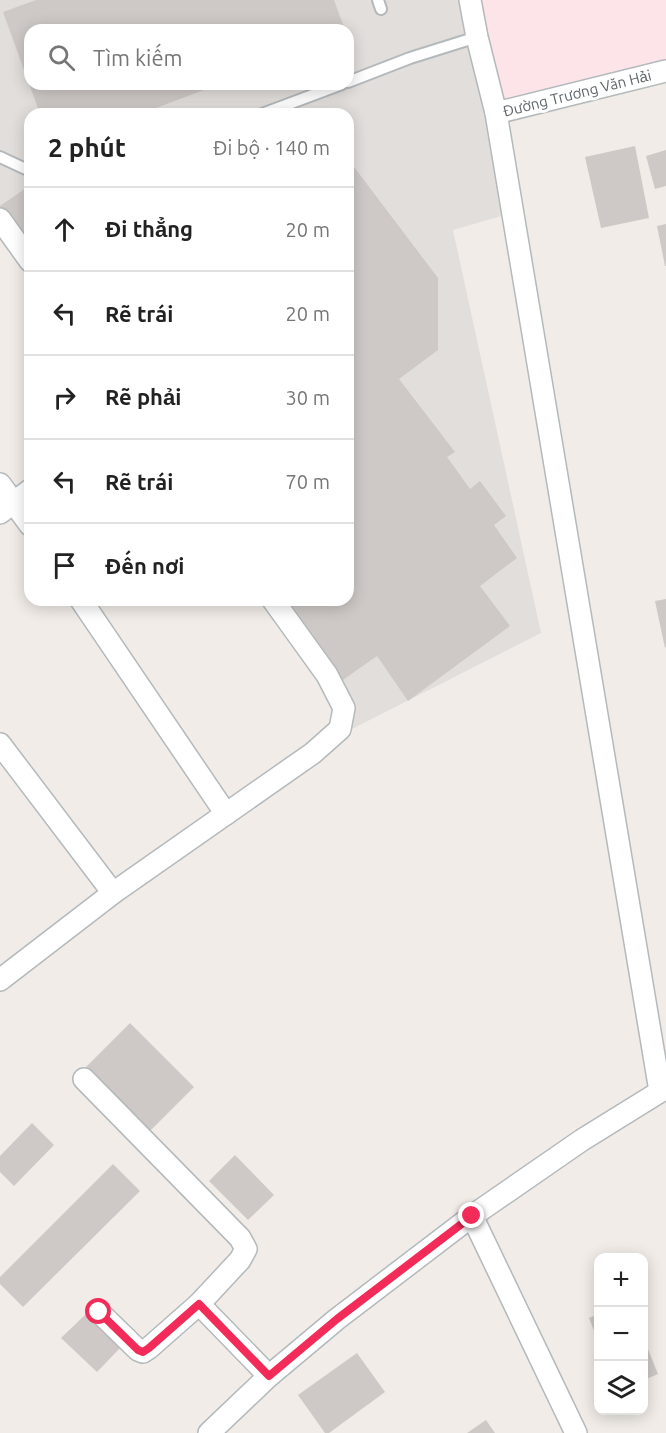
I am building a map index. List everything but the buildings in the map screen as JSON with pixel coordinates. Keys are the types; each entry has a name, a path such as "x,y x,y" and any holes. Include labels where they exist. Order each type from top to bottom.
{"street":[{"name":"Đường Trương Văn Hải","path":"470,0 496,113 666,71"},
{"path":"209,1433 269,1376 337,1319 472,1216 582,1140 663,1090 496,113"},
{"path":"0,219 24,253"},
{"path":"0,484 24,515"},
{"path":"85,606 226,814"},
{"path":"4,970 313,753 340,729 344,708 327,675 277,606"},
{"path":"0,744 113,893"},
{"path":"84,1079 240,1238 246,1249 240,1260 199,1304 143,1352 138,1350 99,1312"},
{"path":"472,1216 576,1433"},
{"path":"199,1304 269,1376"}],"lane":[{"path":"354,80 477,37"},
{"path":"278,108 326,90"},
{"path":"0,157 24,168"}],"shaded area":[{"path":"0,0 462,0 468,34 354,74 354,24 24,24 24,90 312,90 264,108 24,108 24,162 0,151"},
{"path":"478,0 666,0 666,62 502,104"},
{"path":"470,44 488,116 505,215 453,230 541,633 348,731 333,670 347,606 354,606 354,108 293,108 341,90 354,90 354,85"},
{"path":"0,162 24,174 24,239 0,206"}],"route":[{"path":"99,1312 138,1350 143,1352 199,1304 269,1376 337,1319 472,1216"}]}
